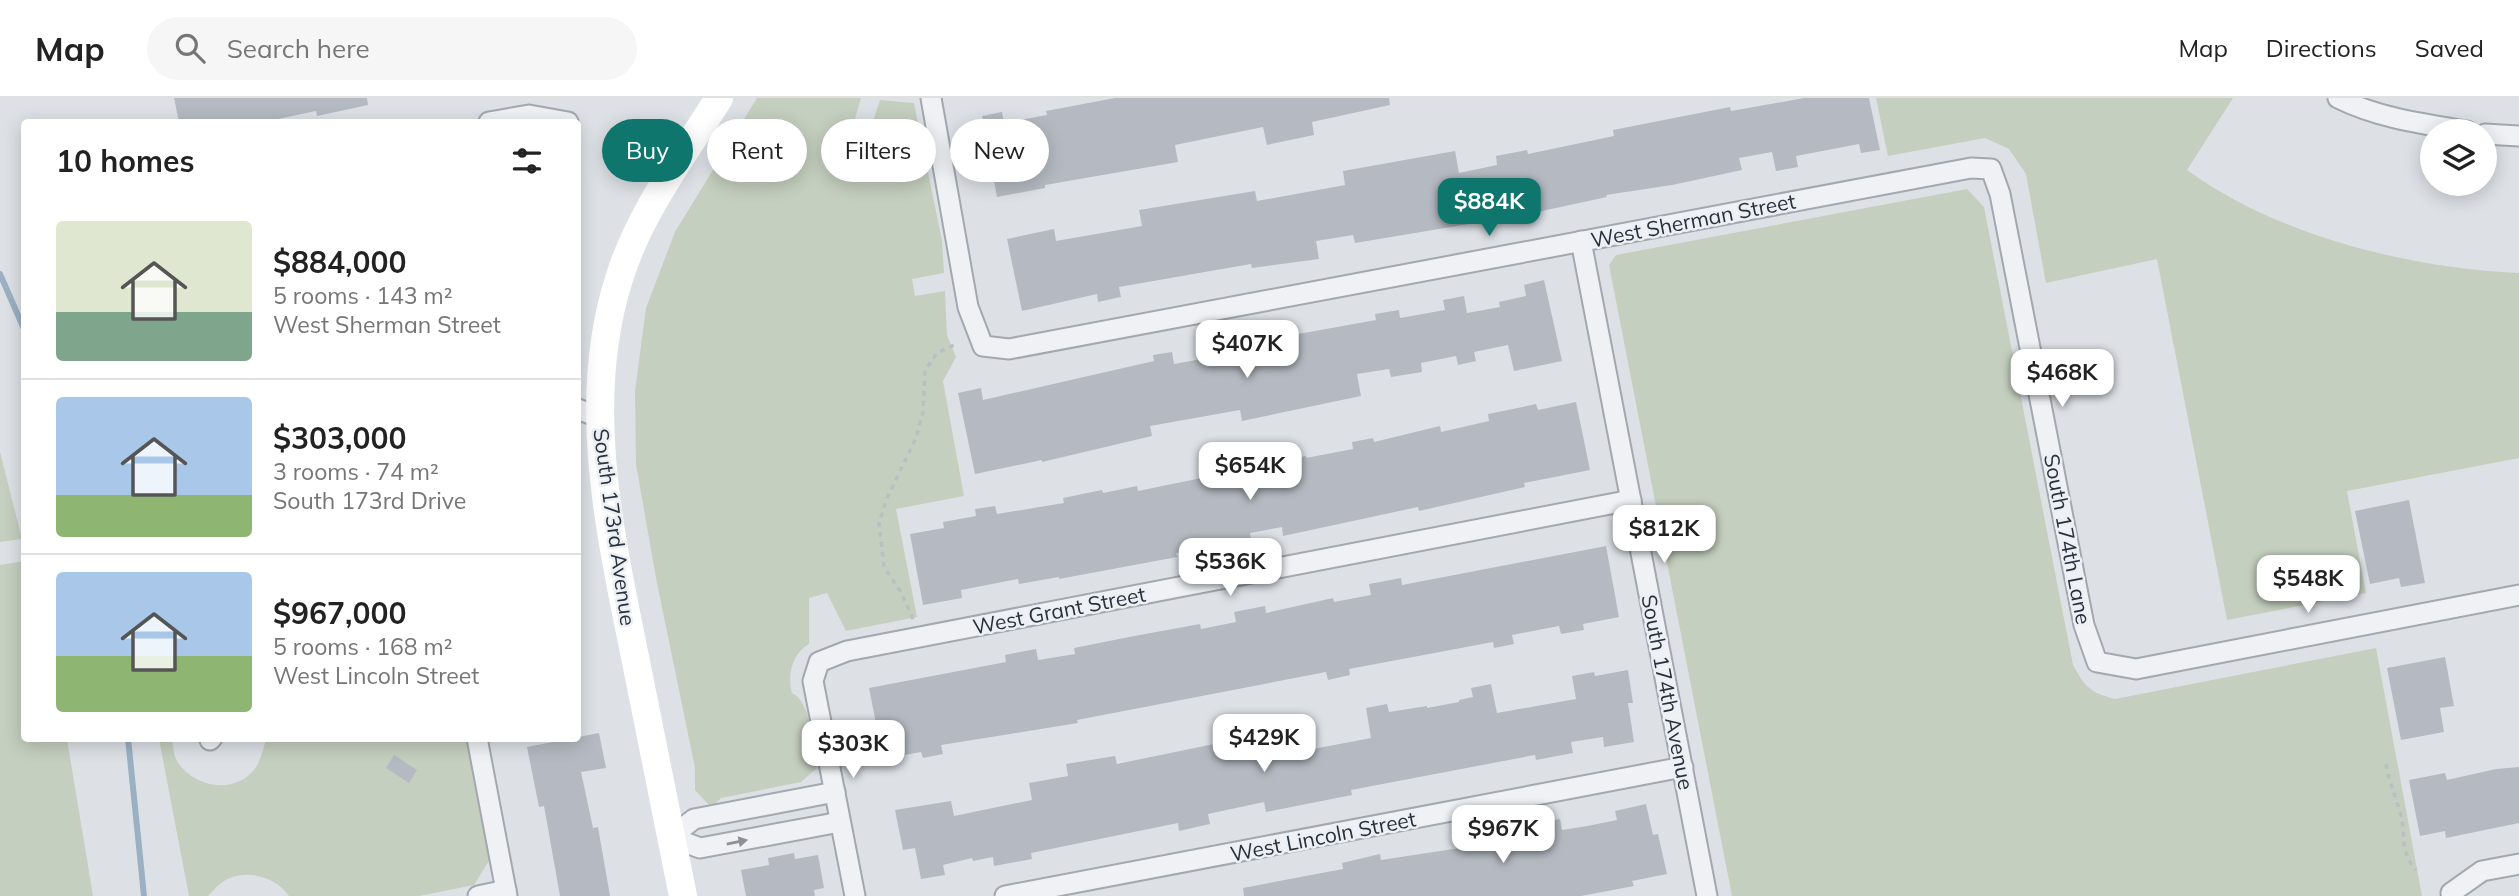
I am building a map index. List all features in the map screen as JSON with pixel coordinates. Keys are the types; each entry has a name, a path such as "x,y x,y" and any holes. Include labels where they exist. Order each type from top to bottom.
{"street":[{"name":"South 173rd Avenue","path":"683,896 616,560 604,477 585,417 618,279 648,211 719,98"},
{"name":"West Sherman Street","path":"930,98 968,307 983,346 1009,349 1971,168 1991,169"},
{"path":"2338,98 2357,108 2420,124"},
{"path":"506,119 528,115 550,119"},
{"path":"2497,135 2519,136"},
{"name":"South 174th Lane","path":"1991,169 2000,194 2084,625 2096,662 2136,669 2519,596"},
{"name":"South 174th Avenue","path":"1581,241 1707,896"},
{"name":"West Grant Street","path":"835,792 813,681 819,662 861,648 1631,500"},
{"path":"478,742 506,893 478,896"},
{"name":"West Lincoln Street","path":"1005,896 1683,767"},
{"path":"671,837 694,819 835,792 855,896"},
{"path":"671,837 700,848 840,822"},
{"path":"2451,893 2482,871 2519,864"}],"path":[{"path":"914,620 901,592 884,566 879,523 887,498 916,438 923,412 925,371 937,353 954,345"},
{"path":"2386,764 2390,785 2401,814 2403,847 2407,860 2416,870"}],"green space":[{"path":"757,98 861,98 855,119 821,119 821,182 930,182 942,241 944,273 912,279 915,296 945,291 947,335 956,357 943,381 964,496 896,509 917,617 846,631 827,593 809,598 809,644 798,653 790,679 792,693 804,705 813,738 817,768 801,782 721,798 715,804 709,805 695,790 695,768 656,578 636,464 635,391 646,308 675,232 707,180 707,182 807,182 807,119 744,119"},
{"path":"1876,98 2233,98 2187,170 2223,193 2303,230 2389,256 2477,270 2519,273 2519,458 2347,491 2366,593 2227,620 2157,259 2046,283 2026,174 2009,149 1985,138 1888,156"},
{"path":"880,100 914,103 917,119 874,119"},
{"path":"1967,189 1984,207 2073,665 2081,679 2094,691 2115,699 2376,648 2422,896 1732,896 1609,265 1616,255"},
{"path":"0,452 21,539 0,542"},
{"path":"21,562 21,742 67,742 93,896 0,896 0,565"},
{"path":"160,742 172,742 177,762 194,778 213,785 223,785 243,780 254,770 265,742 467,742 490,859 474,885 419,896 289,896 267,878 247,875 228,879 208,896 189,896"}],"building":[{"path":"174,98 367,98 368,105 317,116 316,111 278,119 178,119"},
{"path":"1115,98 1389,98 1390,105 1312,122 1314,135 1267,145 1263,127 1175,145 1178,162 1045,185 1045,188 997,197 994,182 1049,182 1049,119 1026,119 1047,115 1046,111"},
{"path":"1804,98 1869,98 1880,150 1861,153 1859,144 1796,156 1798,167 1776,171 1772,152 1739,158 1742,170 1606,195 1607,197 1528,214 1529,218 1507,222 1503,205 1467,213 1469,224 1355,243 1353,235 1316,241 1319,259 1252,268 1251,264 1119,287 1121,297 1098,302 1097,294 1022,311 1007,239 1054,229 1056,241 1142,226 1139,210 1255,191 1257,201 1345,185 1343,171 1455,151 1459,173 1497,165 1496,156 1527,150 1528,154 1614,136 1613,130 1730,107 1731,111"},
{"path":"1002,112 1003,119 983,119 982,116"},
{"path":"1544,280 1562,361 1514,371 1508,345 1474,352 1476,361 1458,365 1456,356 1421,363 1422,372 1391,377 1389,369 1357,374 1361,396 1242,421 1240,410 1150,426 1152,436 1042,462 975,474 958,393 981,388 983,400 1154,361 1153,355 1172,352 1174,364 1229,354 1229,351 1258,345 1256,336 1275,333 1276,338 1376,320 1375,314 1399,310 1400,318 1445,310 1443,300 1464,296 1467,313 1500,307 1499,302 1526,296 1524,285"},
{"path":"1576,402 1590,470 1524,483 1525,487 1419,511 1418,507 1283,536 1282,527 1250,533 1251,540 1176,553 1177,557 1059,579 1019,584 1018,579 961,590 962,598 923,605 910,534 944,528 943,522 976,516 975,509 995,506 997,514 1064,503 1063,498 1102,490 1103,493 1137,486 1138,491 1221,474 1220,468 1306,458 1353,449 1352,442 1373,438 1374,442 1440,426 1441,432 1489,421 1488,414 1536,404 1538,410"},
{"path":"2409,500 2425,583 2401,587 2399,578 2370,584 2355,511"},
{"path":"1606,546 1619,617 1583,624 1584,630 1561,634 1559,626 1512,635 1514,644 1494,648 1493,642 1349,669 1350,675 1328,680 1326,672 1077,720 1078,723 941,745 943,754 923,758 921,752 883,759 869,688 1006,662 1005,655 1036,649 1038,660 1075,654 1074,648 1129,637 1200,624 1201,629 1236,622 1234,612 1265,606 1266,613 1333,598 1334,602 1371,595 1369,584 1401,578 1402,585"},
{"path":"2445,657 2454,706 2440,708 2444,732 2401,740 2387,668"},
{"path":"1628,670 1633,703 1628,703 1634,742 1604,747 1603,737 1571,742 1573,753 1536,760 1535,755 1351,790 1352,795 1266,812 1264,802 1208,814 1210,824 1179,831 1178,823 1031,853 1032,859 994,866 993,857 973,861 972,858 943,865 945,875 921,879 915,848 903,850 895,810 951,801 954,816 1032,800 1029,783 1068,776 1066,764 1115,756 1117,764 1287,729 1292,753 1371,738 1366,708 1387,704 1389,712 1459,702 1473,697 1471,688 1491,684 1497,713 1576,699 1572,676 1594,672 1595,676"},
{"path":"599,733 606,768 581,772 593,828 598,827 610,896 560,896 544,806 539,807 527,747 553,742 581,742 581,736"},
{"path":"394,755 417,770 409,783 386,768"},
{"path":"2519,767 2519,823 2446,838 2445,831 2420,836 2409,780 2445,773 2447,780 2496,769"},
{"path":"1646,804 1653,835 1658,834 1667,874 1632,881 1634,886 1581,896 1244,896 1243,888 1343,869 1342,863 1380,854 1381,860 1486,844 1485,839 1527,831 1526,826 1560,819 1562,830 1587,826 1617,820 1615,811"},
{"path":"794,853 795,859 818,855 824,888 814,890 815,896 746,896 741,870 769,865 768,858"}],"waterway":[{"path":"0,274 21,322"},
{"path":"128,742 144,896"}]}
